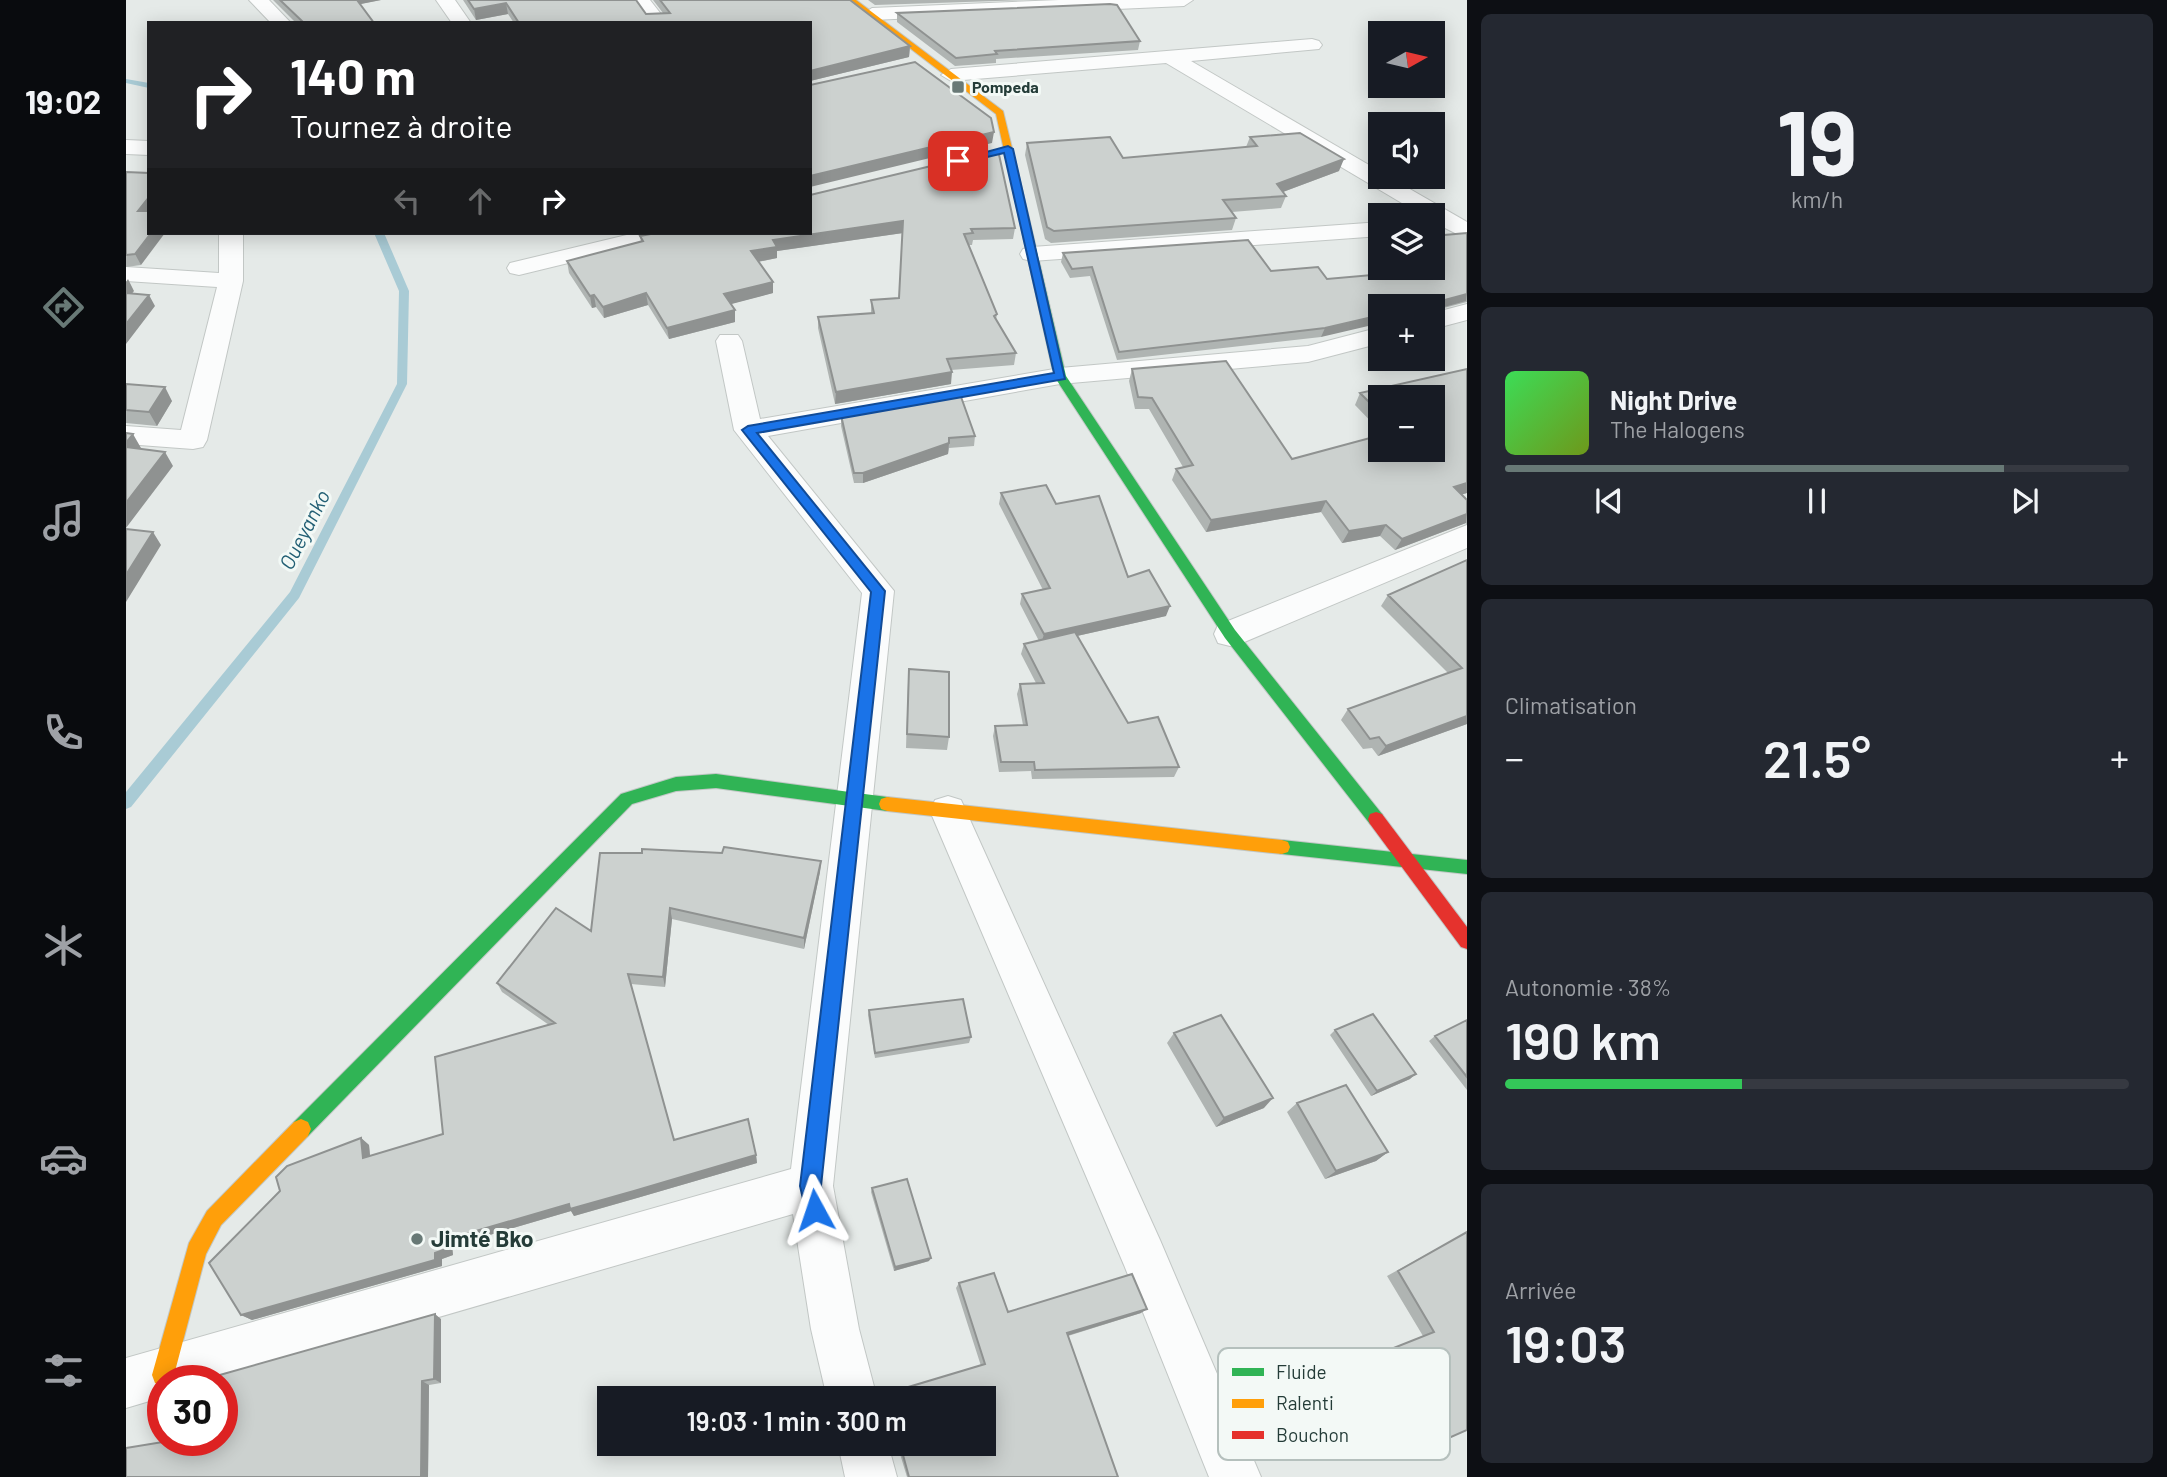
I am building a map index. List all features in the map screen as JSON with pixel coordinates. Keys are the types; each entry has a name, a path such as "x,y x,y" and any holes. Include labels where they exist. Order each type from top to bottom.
{"street":[{"path":"258,0 280,21"},
{"path":"445,0 461,21"},
{"path":"640,0 657,21"},
{"path":"851,0 1000,113 1060,376 1230,634 1407,858 1467,941"},
{"path":"872,14 1184,0"},
{"path":"951,75 1312,45"},
{"path":"1170,57 1451,220"},
{"path":"905,66 932,60"},
{"path":"126,147 147,148"},
{"path":"981,155 1008,149"},
{"path":"1032,254 1368,230"},
{"path":"126,435 193,440 231,281 231,235"},
{"path":"519,268 655,235"},
{"path":"126,274 231,281"},
{"path":"1445,318 1467,312"},
{"path":"748,430 1060,376 1307,354 1368,338"},
{"path":"729,341 748,430 878,591 811,1186 835,1329 849,1386"},
{"path":"1230,634 1467,536"},
{"path":"144,1379 196,1250 214,1218 627,799 676,783 716,782 855,801 1407,858 1467,867"},
{"path":"948,811 1144,1256 1218,1436"},
{"path":"144,1379 811,1186"},
{"path":"866,1456 871,1477"},
{"path":"1228,1460 1235,1477"}],"building":[{"path":"280,0 357,0 373,21 302,21"},
{"path":"468,0 636,0 646,14 670,13 660,0 850,0 910,46 812,70 812,21 518,21 506,3 474,9"},
{"path":"1117,5 1140,41 995,51 997,54 956,58 897,13"},
{"path":"915,62 991,118 994,132 812,176 812,85"},
{"path":"1300,133 1344,159 1277,184 1286,196 1223,200 1236,218 1054,231 1047,227 1027,143 1110,137 1123,158 1257,146 1250,137"},
{"path":"998,150 1015,228 971,229 973,233 964,234 997,314 994,316 1016,353 947,359 952,372 836,392 818,317 874,313 871,300 899,298 903,221 812,234 812,195"},
{"path":"126,172 147,173 147,200 138,211 147,211 147,235 149,235 135,254 126,255"},
{"path":"1467,233 1467,294 1445,300 1445,294 1368,294 1368,318 1325,328 1119,352 1092,267 1072,269 1063,253 1248,240 1271,271 1318,267 1327,279 1368,275 1368,280 1445,280 1445,235"},
{"path":"807,235 773,240 777,247 751,251 773,282 724,294 735,310 667,328 646,293 603,307 594,295 590,296 567,261 643,241 640,236"},
{"path":"126,293 149,295 126,324"},
{"path":"1226,361 1292,459 1368,439 1368,462 1445,462 1445,385 1396,385 1467,369 1467,483 1454,487 1467,500 1467,514 1402,539 1386,525 1349,531 1326,501 1211,520 1176,469 1193,465 1152,398 1138,397 1132,369"},
{"path":"126,384 165,387 149,412 126,410"},
{"path":"1368,391 1368,401 1360,393"},
{"path":"960,394 975,436 949,438 949,443 863,473 854,473 841,415"},
{"path":"126,433 133,434 126,443"},
{"path":"126,447 165,452 126,503"},
{"path":"1046,485 1056,504 1099,496 1128,577 1149,570 1170,606 1044,634 1022,594 1050,588 1001,493"},
{"path":"126,529 153,532 126,575"},
{"path":"1467,560 1467,716 1386,746 1379,737 1370,739 1348,709 1462,668 1388,595"},
{"path":"1075,632 1128,723 1158,717 1179,767 1035,770 1034,762 1001,762 995,726 1027,725 1020,684 1044,683 1024,644"},
{"path":"909,669 949,672 949,737 907,734"},
{"path":"724,847 821,861 804,938 670,908 663,977 628,974 674,1140 748,1119 756,1155 570,1209 569,1204 445,1240 446,1249 435,1253 435,1260 241,1315 209,1263 280,1191 276,1177 287,1166 361,1138 363,1158 443,1134 435,1057 555,1023 497,983 556,908 591,931 600,853 642,853 642,849 722,853"},
{"path":"963,999 971,1037 875,1053 869,1010"},
{"path":"1373,1014 1416,1074 1377,1091 1335,1030"},
{"path":"1221,1015 1273,1098 1224,1118 1174,1033"},
{"path":"1467,1020 1467,1077 1435,1036"},
{"path":"1346,1085 1388,1152 1336,1171 1297,1103"},
{"path":"907,1179 931,1258 895,1267 872,1188"},
{"path":"1467,1232 1467,1430 1450,1437 1450,1348 1394,1348 1434,1332 1398,1271"},
{"path":"994,1273 1008,1312 1132,1274 1147,1309 1067,1333 1118,1477 909,1477 903,1456 996,1456 996,1386 912,1386 985,1364 959,1283"},
{"path":"435,1314 434,1379 422,1381 421,1477 126,1477 126,1448 147,1445 147,1456 238,1456 238,1370"}],"waterway":[{"name":"Oueyanko","path":"126,81 147,86"},
{"name":"Oueyanko","path":"126,803 295,595 402,384 404,291 380,235"}],"traffic: fast":[{"path":"1024,218 1060,376 1230,634 1376,819"},
{"path":"301,1129 627,799 676,784 716,781 887,804"},
{"path":"1282,847 1467,867"}],"traffic: slow":[{"path":"851,0 1000,113 1024,218"},
{"path":"887,804 1282,847"},
{"path":"166,1365 196,1250 214,1218 301,1129"}],"traffic: jam":[{"path":"1376,819 1467,941"}],"place":[{"name":"Pompeda","path":"958,87"},
{"name":"Jimté Bko","path":"417,1239"}],"route":[{"path":"815,1210 811,1186 878,591 748,430 1060,376 1008,149 958,161"}]}
